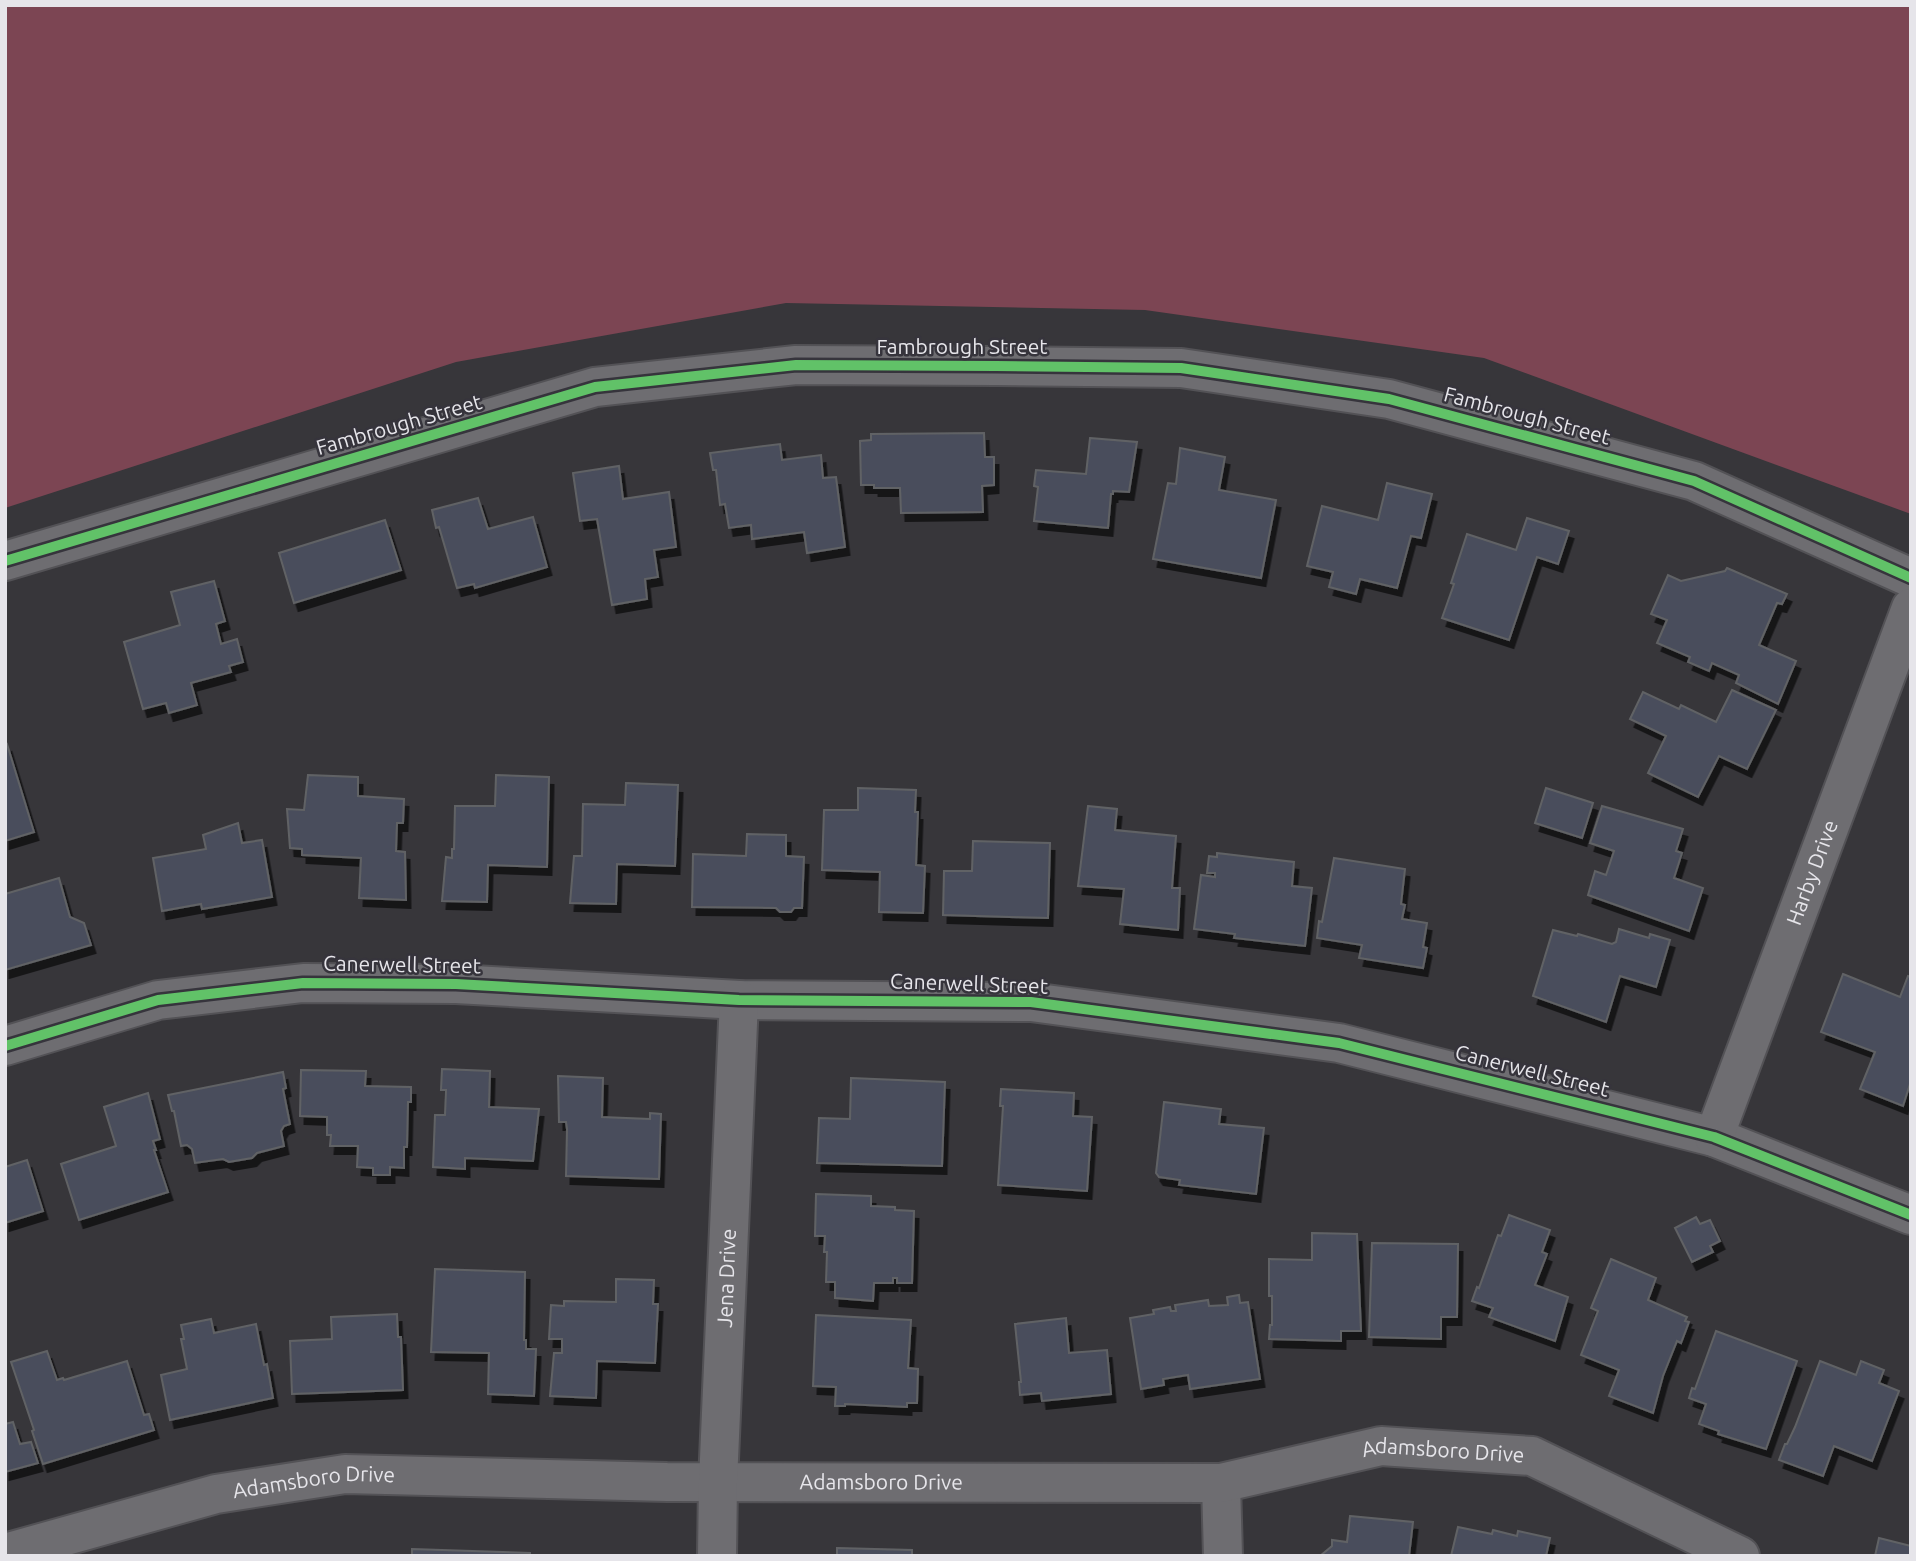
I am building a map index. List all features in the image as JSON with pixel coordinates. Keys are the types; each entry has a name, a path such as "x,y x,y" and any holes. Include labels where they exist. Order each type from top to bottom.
{"street":[{"name":"Fambrough Street","path":"5,561 595,387 796,365 1181,368 1389,399 1694,481 1911,578"},
{"name":"Harby Drive","path":"1714,1137 1911,608"},
{"name":"Canerwell Street","path":"5,1046 158,1000 303,983 456,984 739,1000 1031,1002 1326,1041 1714,1137 1911,1215"},
{"name":"Jena Drive","path":"717,1556 739,1000"},
{"name":"Adamsboro Drive","path":"5,1553 216,1494 345,1474 718,1482 1221,1483 1381,1446 1532,1456 1740,1556"},
{"path":"1221,1483 1223,1556"}],"shaded area":[{"path":"5,5 1911,5 1911,514 1484,358 1145,310 786,303 456,362 5,508"}],"building":[{"path":"984,433 985,457 994,457 994,485 982,486 983,512 901,513 900,488 861,485 860,441 871,440 871,434"},
{"path":"1090,438 1137,442 1129,492 1113,491 1111,494 1108,528 1034,521 1038,487 1034,486 1036,470 1086,474"},
{"path":"780,444 782,460 821,455 823,478 836,477 845,547 807,553 804,532 752,539 751,525 729,528 725,504 720,505 716,470 713,470 710,453"},
{"path":"1180,448 1225,457 1219,490 1276,500 1261,578 1153,559 1168,483 1176,484"},
{"path":"619,466 623,499 669,492 676,547 654,550 658,577 645,579 647,599 612,605 597,519 580,521 573,473"},
{"path":"1387,483 1432,494 1421,538 1411,536 1397,588 1360,579 1356,594 1329,587 1333,572 1307,566 1322,506 1378,520"},
{"path":"478,498 488,529 533,517 547,567 475,588 474,584 457,588 432,510"},
{"path":"1527,518 1569,531 1558,564 1537,557 1509,640 1442,618 1467,534 1516,550"},
{"path":"385,520 401,570 294,603 279,553"},
{"path":"1727,568 1787,594 1782,604 1777,603 1759,645 1796,661 1778,704 1736,683 1739,675 1712,663 1709,671 1688,662 1690,657 1657,643 1667,620 1651,614 1668,575 1681,581 1725,571"},
{"path":"214,581 225,621 216,624 221,644 237,639 243,662 229,666 231,672 191,683 197,705 169,713 166,703 143,709 124,642 180,625 171,592"},
{"path":"1732,690 1776,710 1747,769 1719,756 1698,797 1648,773 1666,736 1630,719 1643,692 1679,709 1681,705 1716,722"},
{"path":"7,744 34,832 5,841 5,745"},
{"path":"308,775 358,777 358,796 404,799 403,823 397,823 396,851 405,852 406,900 359,898 361,858 302,855 302,849 290,848 287,809 304,810"},
{"path":"496,775 549,777 547,867 488,865 487,902 442,901 446,857 452,858 454,849 455,806 495,806"},
{"path":"626,783 678,785 675,866 617,864 616,904 570,903 574,856 582,856 583,804 625,805"},
{"path":"858,788 916,790 916,865 925,866 923,913 879,912 880,872 822,870 824,810 858,810"},
{"path":"1546,788 1593,803 1582,838 1535,823"},
{"path":"1088,806 1117,809 1115,830 1176,836 1172,888 1180,888 1178,930 1120,924 1124,889 1078,886"},
{"path":"1602,806 1683,829 1676,851 1682,853 1674,878 1703,888 1689,931 1588,895 1595,871 1606,875 1614,851 1590,843"},
{"path":"238,823 242,843 262,840 272,897 202,909 201,904 162,911 153,858 206,849 203,835"},
{"path":"747,834 786,835 786,856 804,857 802,908 780,912 776,908 692,907 693,854 746,856"},
{"path":"973,841 1050,843 1048,918 943,915 944,871 972,871"},
{"path":"1217,853 1294,862 1292,886 1312,888 1305,946 1234,938 1235,934 1194,929 1201,875 1215,877 1215,873 1207,873 1209,856 1217,857"},
{"path":"1334,858 1405,869 1401,904 1405,905 1402,919 1427,923 1423,947 1427,948 1423,968 1359,958 1362,945 1317,938"},
{"path":"59,878 70,917 84,923 91,945 5,970 5,894"},
{"path":"1619,929 1649,938 1650,934 1670,940 1656,987 1620,976 1606,1022 1533,996 1553,930 1612,944 1616,942"},
{"path":"1843,974 1900,997 1908,976 1911,977 1911,1081 1903,1106 1860,1089 1875,1052 1821,1032"},
{"path":"442,1069 490,1071 489,1107 539,1109 533,1161 465,1158 465,1169 433,1167 435,1115 445,1115 446,1090 441,1090"},
{"path":"301,1070 366,1071 365,1086 411,1087 404,1168 390,1167 390,1175 373,1175 373,1168 357,1167 358,1146 330,1146 331,1135 327,1135 327,1117 300,1116"},
{"path":"283,1072 286,1088 283,1089 290,1124 284,1126 281,1131 284,1146 257,1153 252,1158 195,1163 192,1149 187,1145 181,1146 168,1095"},
{"path":"558,1076 603,1078 602,1117 650,1119 650,1113 661,1114 659,1179 566,1176 567,1129 566,1122 559,1122"},
{"path":"851,1078 945,1082 942,1166 817,1163 819,1118 850,1119"},
{"path":"1001,1089 1074,1093 1073,1116 1092,1117 1087,1191 998,1185 1003,1106 1000,1106"},
{"path":"148,1093 160,1139 153,1141 154,1150 168,1192 79,1220 61,1164 116,1146 104,1107"},
{"path":"1164,1102 1221,1109 1219,1124 1264,1128 1256,1194 1179,1185 1180,1180 1159,1177 1156,1173"},
{"path":"27,1160 43,1211 5,1223 5,1167"},
{"path":"816,1194 871,1196 871,1206 914,1211 912,1283 897,1283 897,1278 893,1278 893,1283 874,1283 873,1301 835,1298 835,1282 826,1282 825,1236 815,1236"},
{"path":"1509,1215 1550,1230 1542,1252 1547,1254 1535,1285 1568,1297 1555,1341 1489,1317 1493,1308 1472,1301 1498,1235 1501,1236"},
{"path":"1696,1217 1700,1224 1710,1220 1720,1241 1710,1246 1713,1252 1692,1262 1675,1228"},
{"path":"1312,1233 1357,1234 1361,1331 1341,1331 1341,1341 1269,1339 1272,1296 1269,1296 1269,1259 1312,1260"},
{"path":"1372,1243 1458,1244 1457,1317 1441,1317 1441,1339 1369,1337"},
{"path":"1611,1259 1656,1278 1648,1300 1687,1317 1685,1321 1689,1322 1681,1343 1677,1341 1663,1376 1653,1413 1609,1396 1619,1370 1581,1355 1598,1311 1591,1308"},
{"path":"435,1269 525,1272 524,1340 526,1349 536,1349 534,1396 488,1394 489,1353 431,1352"},
{"path":"616,1279 654,1280 653,1304 658,1304 655,1363 597,1361 596,1398 550,1396 554,1353 562,1353 562,1339 549,1339 551,1305 564,1306 564,1301 616,1302"},
{"path":"1239,1295 1240,1303 1248,1302 1260,1379 1190,1389 1188,1375 1163,1379 1164,1385 1141,1389 1130,1318 1154,1314 1153,1310 1170,1307 1171,1311 1176,1311 1175,1305 1208,1300 1209,1306 1228,1305 1227,1297"},
{"path":"397,1314 398,1337 401,1337 403,1390 292,1394 290,1341 332,1339 331,1317"},
{"path":"816,1315 911,1320 908,1368 918,1369 917,1403 907,1403 907,1407 845,1404 835,1406 836,1387 813,1386"},
{"path":"1066,1318 1069,1353 1107,1350 1111,1394 1042,1401 1041,1393 1020,1395 1015,1324"},
{"path":"211,1319 214,1333 256,1324 273,1398 170,1420 161,1375 187,1369 181,1325"},
{"path":"1716,1331 1797,1361 1766,1449 1718,1434 1719,1431 1699,1424 1706,1404 1689,1398 1692,1388 1695,1389"},
{"path":"47,1351 57,1380 127,1361 144,1415 149,1414 154,1430 43,1464 11,1362"},
{"path":"1820,1361 1856,1375 1861,1361 1884,1370 1879,1383 1899,1391 1872,1461 1834,1446 1823,1476 1779,1460 1795,1427"},
{"path":"13,1422 20,1444 31,1442 38,1463 5,1472 5,1424"},
{"path":"1350,1516 1413,1522 1409,1556 1320,1556 1332,1546 1332,1540 1347,1542"},
{"path":"1458,1527 1492,1534 1493,1530 1517,1536 1518,1531 1550,1538 1546,1556 1451,1556"},
{"path":"1879,1538 1911,1546 1911,1556 1875,1556"},
{"path":"837,1548 912,1550 912,1556 837,1556"},
{"path":"412,1549 530,1553 530,1556 412,1556"}],"cycle path":[{"path":"5,561 595,387 796,365 996,366 1181,368 1389,399 1694,481 1911,578"},
{"path":"5,1046 158,1000 303,983 456,984 739,1000 1031,1002 1339,1043 1714,1137 1911,1215"}]}
